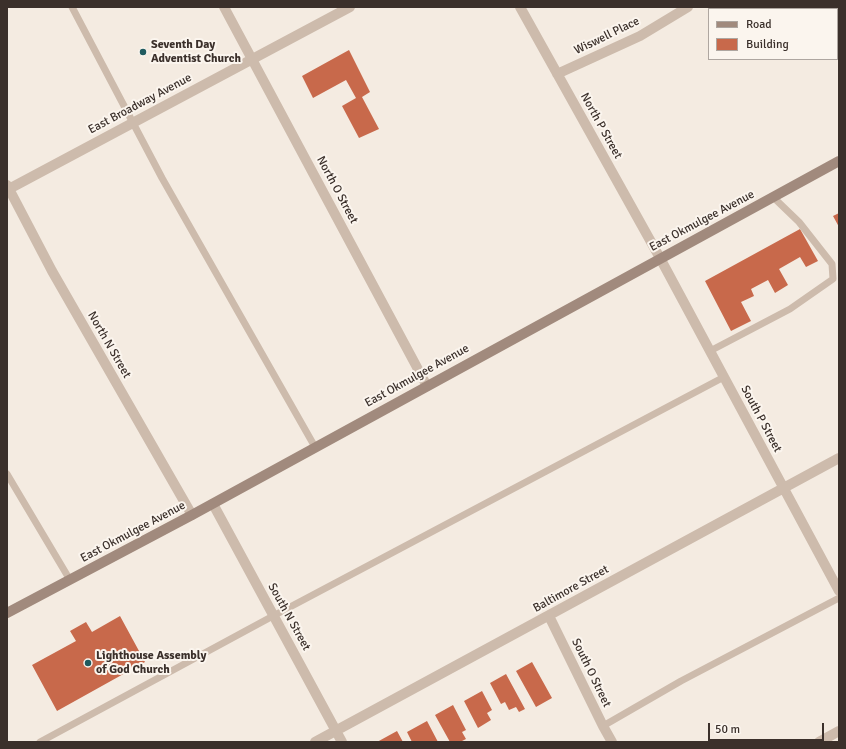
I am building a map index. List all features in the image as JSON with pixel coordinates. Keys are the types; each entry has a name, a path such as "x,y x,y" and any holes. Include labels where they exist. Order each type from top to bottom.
{"main road":[{"name":"East Okmulgee Avenue","path":"7,613 192,515 839,161"}],"street":[{"name":"North O Street","path":"224,7 427,386"},
{"name":"East Broadway Avenue","path":"8,188 350,7"},
{"name":"North P Street","path":"520,7 660,258"},
{"name":"Wiswell Place","path":"557,74 640,36 688,7"},
{"name":"North N Street","path":"8,188 52,271 192,515"},
{"name":"South P Street","path":"660,258 839,591"},
{"name":"Baltimore Street","path":"315,742 839,458"},
{"name":"South N Street","path":"212,504 342,742"},
{"name":"South O Street","path":"549,616 602,726 612,742"},
{"path":"819,742 839,731"}],"lane":[{"path":"72,7 162,178 315,448"},
{"path":"710,351 790,309 833,279 832,264 799,222 773,197"},
{"path":"40,742 273,616 724,377"},
{"path":"7,474 70,580"},
{"path":"602,726 681,681 839,598"}],"building":[{"path":"349,50 370,92 362,97 379,129 359,138 342,106 356,98 346,80 313,98 302,76"},
{"path":"839,213 839,227 833,216"},
{"path":"800,229 818,261 806,267 800,257 779,269 788,285 775,293 768,280 751,289 754,296 741,302 751,321 731,331 705,281"},
{"name":"Lighthouse Assembly of God Church","path":"120,616 145,662 57,711 32,665 76,641 70,631 86,622 92,632"},
{"path":"532,662 552,698 536,707 516,671"},
{"path":"506,674 525,709 519,712 516,707 509,710 505,702 501,704 490,683"},
{"path":"482,691 492,710 487,713 491,720 478,728 464,701"},
{"path":"453,705 466,730 462,732 466,739 460,742 450,742 435,715"},
{"path":"427,721 438,742 412,742 407,732"},
{"path":"397,731 403,742 377,742"}],"place":[{"name":"Seventh Day Adventist Church","path":"143,52"},
{"name":"Lighthouse Assembly of God Church","path":"88,663"}]}
